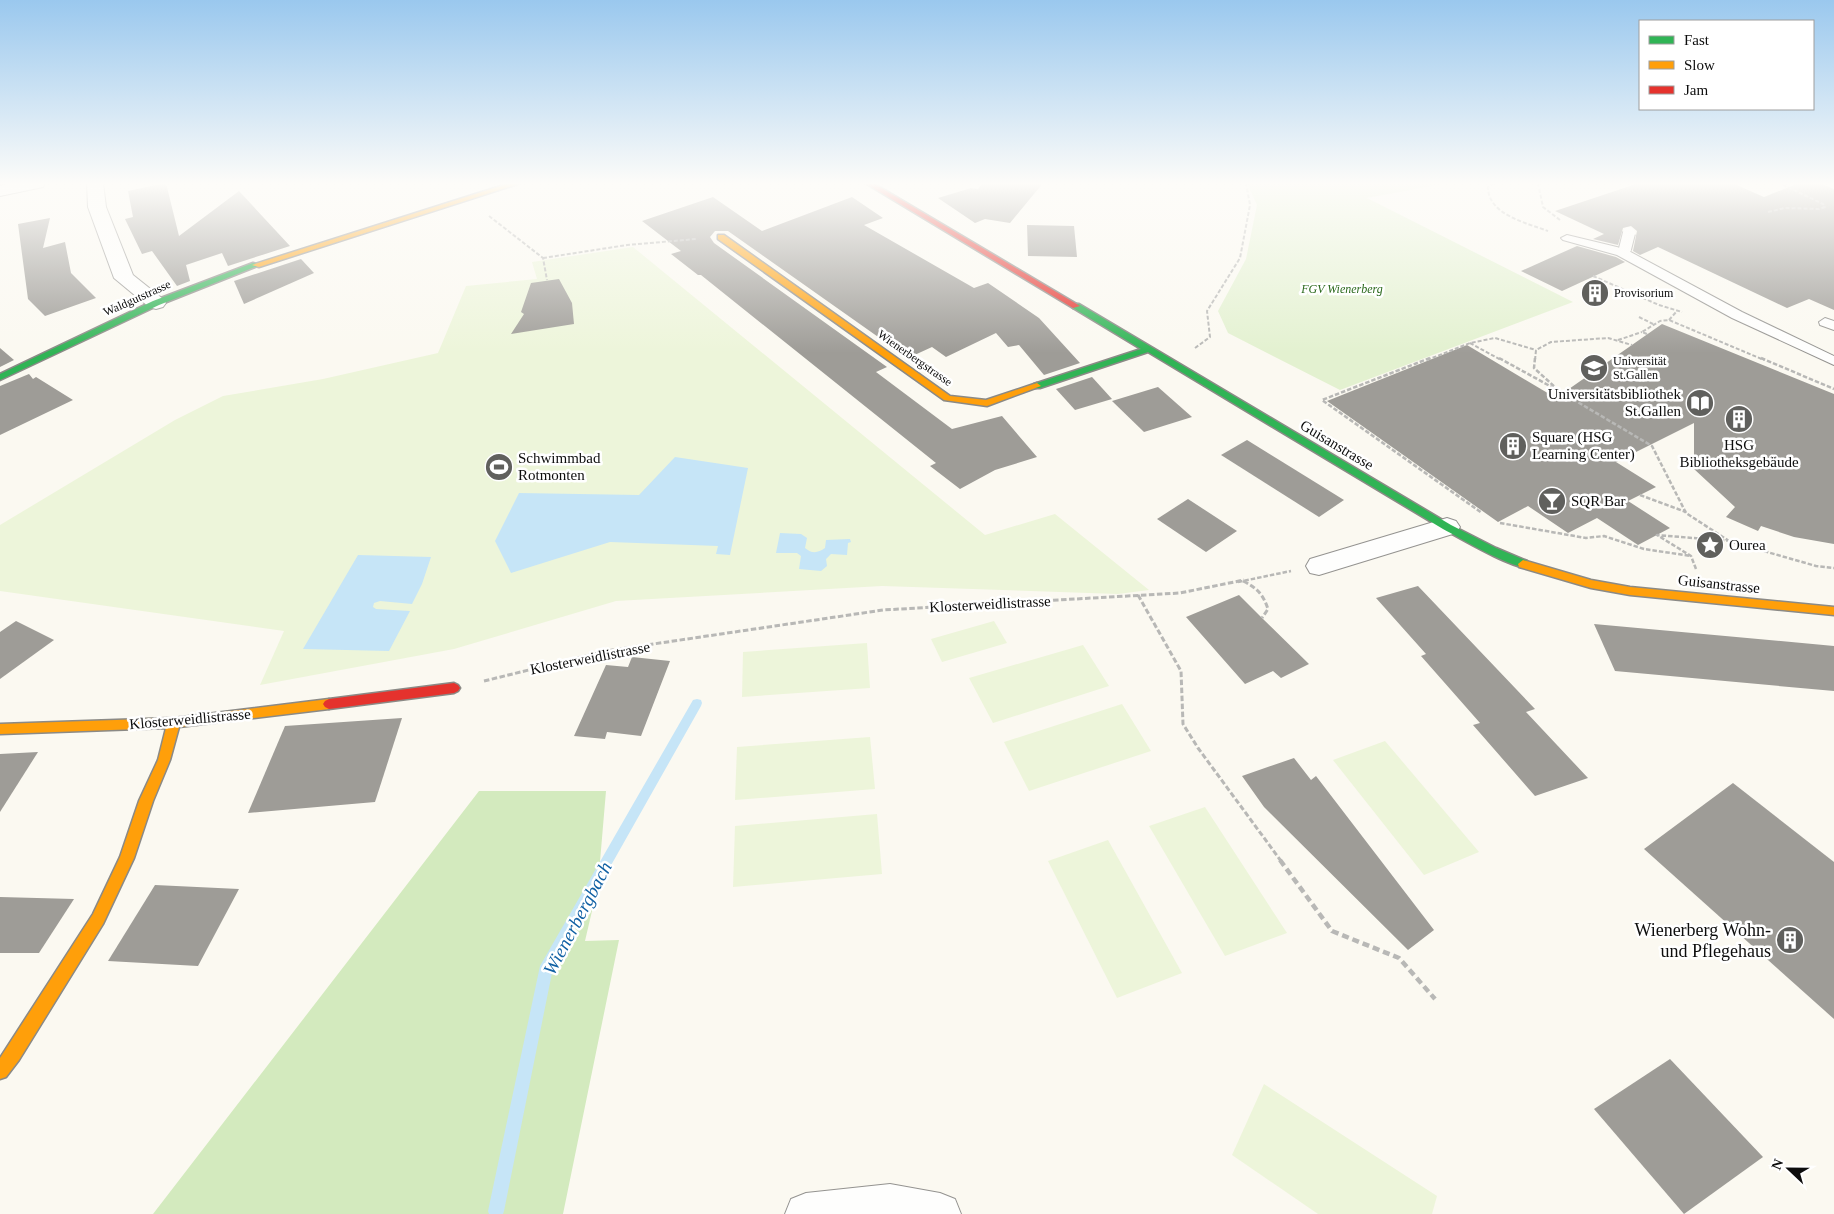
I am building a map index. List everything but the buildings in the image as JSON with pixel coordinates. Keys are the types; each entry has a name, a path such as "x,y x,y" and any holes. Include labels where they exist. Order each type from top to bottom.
{"street":[{"path":"109,240 124,278 156,303"},
{"name":"Waldgutstrasse","path":"0,377 156,303 237,271 338,240"},
{"name":"Wienerbergstrasse","path":"725,240 947,398 987,403 1146,350"},
{"name":"Guisanstrasse","path":"962,240 1447,528 1492,551 1524,564 1591,584 1630,591 1834,611"},
{"path":"1319,566 1447,528"},
{"name":"Klosterweidlistrasse","path":"0,729 174,723 454,688"},
{"path":"0,1071 98,919 126,858 146,801 164,760 174,723"},
{"path":"806,1214 890,1205 940,1214"}],"lane":[{"path":"1574,240 1623,251 1737,314 1834,361"},
{"path":"1623,251 1627,240"}],"path":[{"path":"520,240 543,258 547,280"},
{"path":"543,258 627,245 690,240"},
{"path":"1188,353 1210,337 1207,310 1240,258 1243,240"},
{"path":"1593,276 1677,311 1669,320"},
{"path":"1639,317 1654,324"},
{"path":"1617,341 1642,332 1660,321 1669,320 1834,389"},
{"path":"1642,332 1646,334"},
{"path":"1490,518 1322,400 1470,343 1495,338 1536,350 1551,342 1608,338 1632,345"},
{"path":"1470,343 1560,391 1652,446 1686,513"},
{"path":"1536,350 1534,368 1560,391"},
{"path":"1640,495 1686,513 1729,541"},
{"path":"1498,523 1586,538 1604,536 1644,549 1690,556"},
{"path":"1699,577 1690,556 1657,535 1729,541 1816,566 1834,568"},
{"name":"Klosterweidlistrasse","path":"454,688 606,652 883,610 1180,593 1319,566"},
{"path":"1243,581 1265,595 1268,609 1262,618"},
{"path":"1138,595 1181,671 1183,724 1250,820 1332,931 1399,958 1435,999"}],"green space":[{"name":"FGV Wienerberg","path":"1250,240 1450,240 1573,302 1340,390 1228,333 1218,311 1246,259"},
{"name":"Schwimmbad Rotmonten","path":"633,247 985,535 1055,514 1149,590 1118,594 882,586 616,601 454,649 260,685 284,631 0,591 0,525 175,420 223,396 323,379 438,353 466,286 537,279 532,262"},
{"path":"994,621 1007,643 942,662 931,639"},
{"path":"867,643 870,688 742,697 743,652"},
{"path":"1083,645 1109,686 993,723 969,678"},
{"path":"1122,704 1151,751 1029,791 1004,742"},
{"path":"870,737 875,789 735,800 737,747"},
{"path":"1385,741 1479,852 1424,875 1333,760"},
{"path":"479,791 606,791 598,885 585,941 619,940 563,1214 153,1214"},
{"path":"1205,807 1287,933 1225,956 1149,826"},
{"path":"877,814 882,874 733,887 735,826"},
{"path":"1108,840 1182,973 1117,998 1048,861"},
{"path":"1264,1084 1437,1196 1432,1214 1318,1214 1232,1155"}],"water":[{"path":"675,457 748,468 730,555 716,554 718,546 610,542 511,573 495,541 519,493 639,495"},
{"path":"780,533 801,534 807,538 805,548 813,552 825,548 826,540 850,539 851,542 848,543 847,555 831,554 826,559 827,566 821,571 799,569 801,556 797,553 776,553"},
{"path":"358,555 431,557 422,584 412,604 380,601 374,603 373,607 376,609 410,611 389,651 303,649"}],"waterway":[{"name":"Wienerbergbach","path":"496,1211 547,966 697,703"}],"traffic: fast":[{"path":"0,377 156,303 256,265"},
{"path":"1076,306 1447,527 1492,551 1523,564"},
{"path":"1037,386 1146,350"}],"traffic: slow":[{"path":"256,265 337,240"},
{"path":"725,240 947,398 987,403 1037,386"},
{"path":"1523,564 1591,584 1630,591 1834,611"},
{"path":"0,729 174,723 329,704"},
{"path":"0,1071 13,1054 98,919 127,858 146,801 164,760 174,723"}],"traffic: jam":[{"path":"964,240 1076,306"},
{"path":"329,704 454,688"}],"place":[{"name":"Provisorium","path":"1595,293"},
{"name":"Universität St.Gallen","path":"1594,368"},
{"name":"Universitätsbibliothek St.Gallen","path":"1700,403"},
{"name":"HSG Bibliotheksgebäude","path":"1739,419"},
{"name":"Square (HSG Learning Center)","path":"1513,446"},
{"name":"Schwimmbad Rotmonten","path":"499,467"},
{"name":"SQR Bar","path":"1552,501"},
{"name":"Ourea","path":"1710,545"},
{"name":"Wienerberg Wohn- und Pflegehaus","path":"1790,940"}]}
